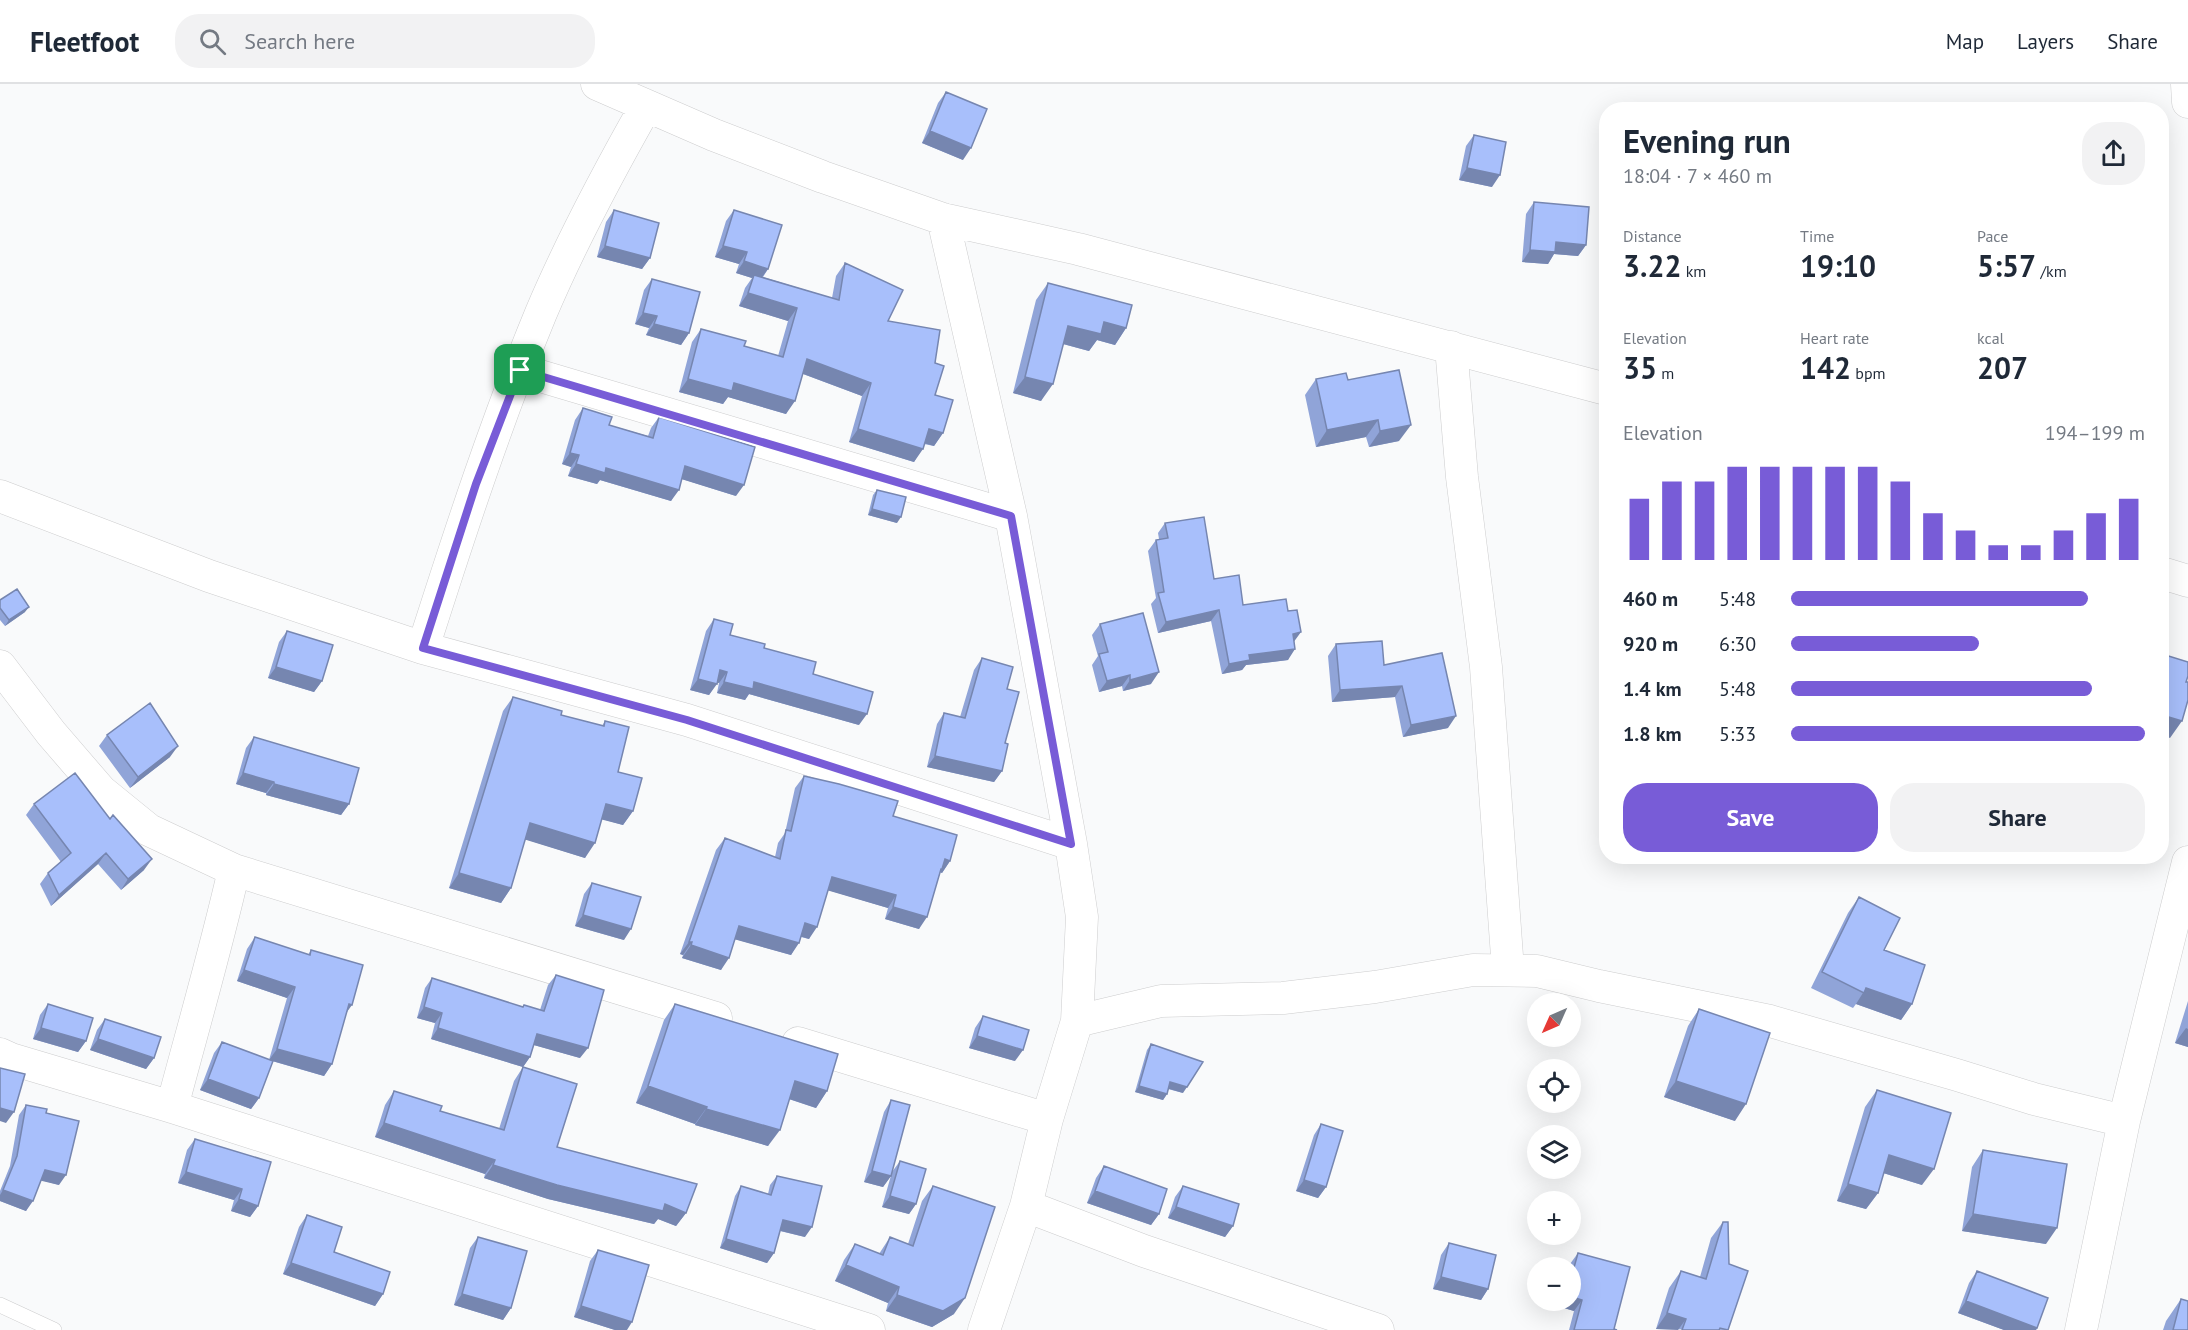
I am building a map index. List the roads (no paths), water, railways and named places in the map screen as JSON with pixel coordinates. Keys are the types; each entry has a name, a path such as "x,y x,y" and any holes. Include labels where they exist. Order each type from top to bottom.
{"street":[{"path":"597,84 823,177 943,219 1078,249 1451,347 1598,380"},
{"path":"2187,84 2188,102"},
{"path":"423,648 476,484 541,314 611,168 646,106"},
{"path":"943,219 1011,516 1071,844 1082,917 1077,1021 1047,1119 1026,1206 984,1330"},
{"path":"1451,347 1462,477 1486,667 1508,970"},
{"path":"520,370 1011,516"},
{"path":"0,496 209,576 423,648 687,720 1071,844"},
{"path":"2169,575 2188,581"},
{"path":"0,666 51,733 101,791 149,830 234,870 738,1024"},
{"path":"2081,1330 2124,1121 2188,862"},
{"path":"172,1107 218,941 234,870"},
{"path":"1077,1021 1161,1001 1283,998 1375,987 1473,970 1537,971 1770,1021 2034,1099 2124,1121"},
{"path":"772,1035 1047,1119"},
{"path":"0,1054 868,1330"},
{"path":"1026,1206 1144,1251 1378,1330"}],"lane":[{"path":"0,1305 54,1330"}]}
